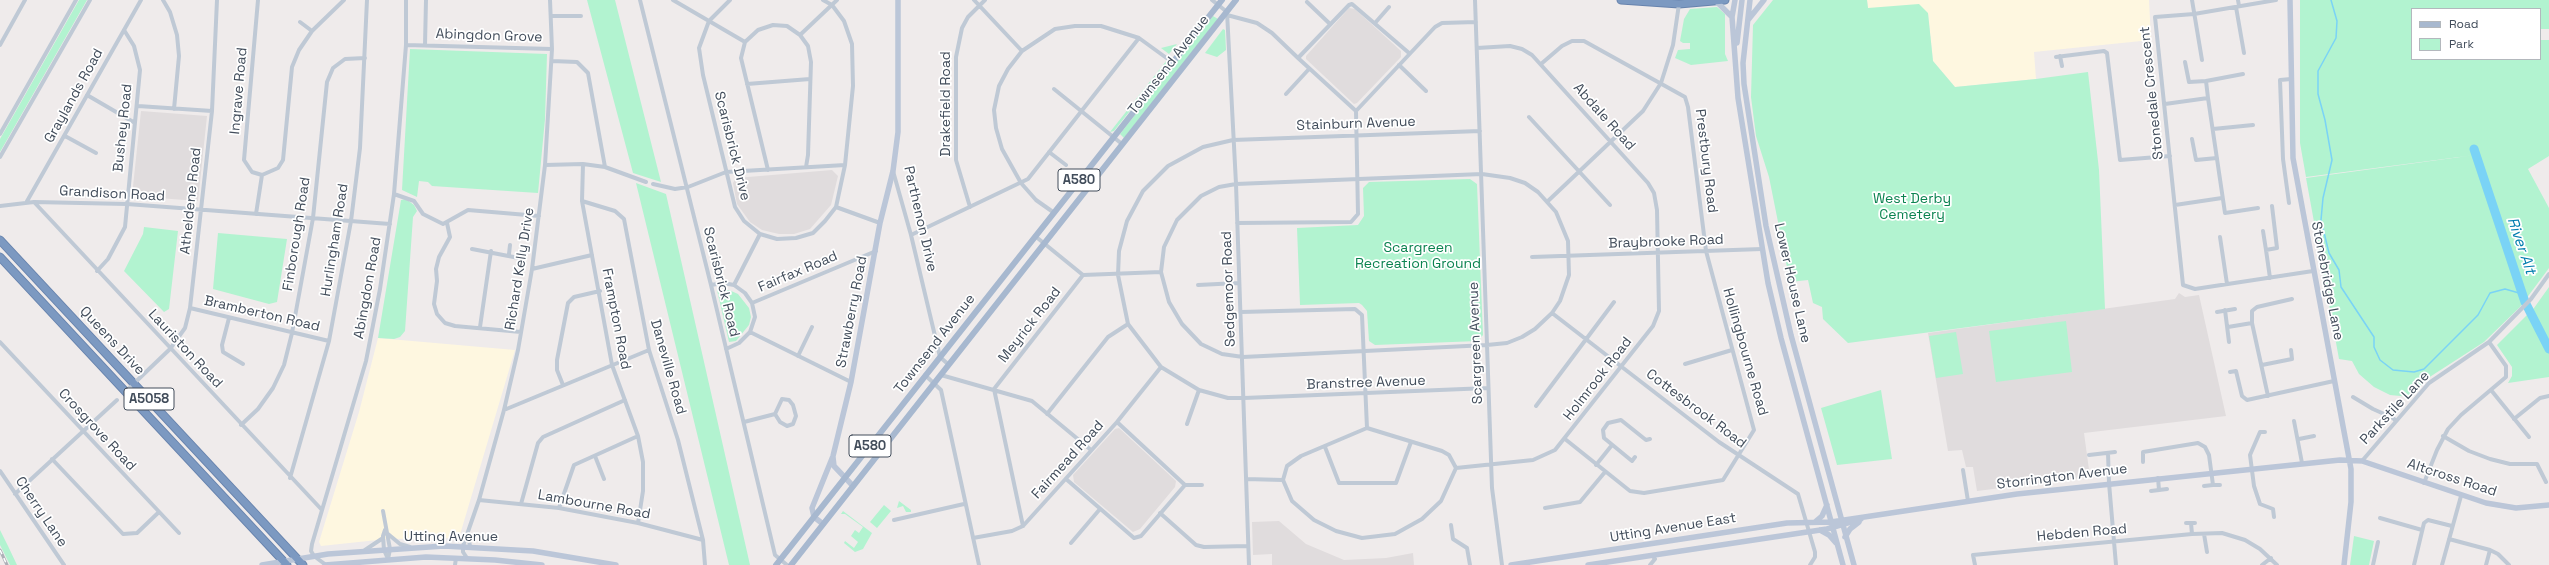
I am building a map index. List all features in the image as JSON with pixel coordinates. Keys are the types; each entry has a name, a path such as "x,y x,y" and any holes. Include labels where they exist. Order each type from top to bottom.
{"highway":[{"path":"1621,0 1679,4 1725,0"},
{"name":"Queens Drive","path":"0,240 300,562"},
{"name":"Queens Drive","path":"0,257 286,563"}],"main road":[{"name":"Townsend Avenue","path":"790,565 1236,0"},
{"name":"Townsend Avenue","path":"778,563 1220,2"}],"street":[{"path":"0,45 25,0"},
{"path":"0,134 76,0"},
{"path":"0,157 90,0"},
{"name":"Graylands Road","path":"26,203 141,0"},
{"path":"163,0 170,12 176,35 179,56 174,109"},
{"name":"Atheldene Road","path":"126,392 170,349 185,328 190,308 212,111 216,0"},
{"name":"Ingrave Road","path":"258,0 244,160 252,172 262,176"},
{"path":"256,214 262,176 278,168 283,160 292,67 299,50 312,31 344,0"},
{"name":"Hurlingham Road","path":"290,478 329,341 351,221 360,148 367,0"},
{"name":"Abingdon Road","path":"314,556 311,551 312,544 366,360 390,224 394,194 406,45 406,0"},
{"name":"Abingdon Grove","path":"426,0 426,45"},
{"name":"Richard Kelly Drive","path":"463,546 479,500 504,410 521,332 532,269 545,165 552,61 550,0"},
{"name":"Scarisbrick Road","path":"640,0 778,563"},
{"path":"673,0 745,42"},
{"name":"Scarisbrick Drive","path":"730,0 709,21 699,48 703,75 735,207 744,221 760,234 777,239 796,238 813,233 836,207 844,165 853,86 852,44 844,21 832,5 824,0"},
{"path":"800,35 837,0"},
{"name":"Parthenon Drive","path":"898,0 898,132 893,171 911,235 940,357"},
{"path":"974,0 1022,50"},
{"name":"Drakefield Road","path":"970,207 956,160 956,57 962,28 979,5 985,0"},
{"path":"1212,0 1220,2 1227,13 1257,23 1272,33 1309,69 1356,111"},
{"name":"Scargreen Avenue","path":"1474,0 1482,174 1491,464 1493,504 1502,565"},
{"name":"Lower House Lane","path":"1735,0 1732,18 1741,125 1762,249 1781,338 1843,565"},
{"path":"1735,61 1742,0"},
{"name":"Lower House Lane","path":"1750,0 1743,63 1745,99 1766,226 1791,335 1845,537 1854,565"},
{"path":"1747,22 1764,0"},
{"path":"2192,0 2202,60"},
{"path":"2238,0 2244,53"},
{"name":"Stonedale Crescent","path":"2276,0 2194,14 2155,17 2183,285 2195,289 2313,271"},
{"name":"Stonebridge Lane","path":"2290,0 2293,158 2349,459 2351,502 2344,565"},
{"path":"1716,1 1732,18"},
{"path":"1307,2 1330,24"},
{"path":"1298,58 1330,24 1352,4 1409,53"},
{"path":"1548,201 1643,111 1660,83 1673,45 1679,4"},
{"path":"1375,23 1389,7"},
{"name":"Sedgemoor Road","path":"1227,13 1236,184 1238,283 1243,357 1247,546 1249,565"},
{"path":"551,16 581,16"},
{"path":"300,22 312,31"},
{"path":"1237,223 1351,222 1358,214 1356,111 1435,27 1442,23 1476,22"},
{"path":"768,170 741,58 745,42 758,30 773,25 787,26 800,35 808,46 811,62 808,155 806,167"},
{"path":"1054,212 1036,200 1021,182 1002,149 994,110 1000,86 1008,69 1022,50 1055,30 1075,26 1101,26 1139,38 1172,62"},
{"name":"Bushey Road","path":"97,271 108,259 125,226 138,106 140,70 134,46 124,30"},
{"path":"911,235 1028,179 1139,38"},
{"name":"Prestbury Road","path":"1541,64 1562,46 1572,41 1584,41 1685,97 1688,107 1706,251"},
{"name":"Abingdon Grove","path":"406,45 552,49"},
{"name":"Abdale Road","path":"1477,48 1510,46 1522,48 1541,64 1612,142 1648,183 1654,193 1657,210 1658,254"},
{"path":"2062,66 2058,56 2104,51 2107,53 2120,160 2170,156"},
{"name":"Finborough Road","path":"241,425 258,409 273,388 284,365 292,333 313,218 327,82 333,68 344,59 365,58"},
{"path":"552,61 577,62 588,73 605,167"},
{"path":"2185,62 2189,82 2206,81 2243,74"},
{"path":"1399,65 1426,91"},
{"path":"1286,94 1309,69"},
{"path":"747,84 810,79"},
{"path":"2289,203 2283,159 2280,80 2291,79"},
{"path":"2206,81 2225,213 2258,208"},
{"path":"1054,89 1122,144"},
{"path":"87,95 135,123"},
{"path":"2165,104 2208,98"},
{"path":"138,106 212,111"},
{"path":"1529,117 1610,205"},
{"path":"2213,128 2253,125"},
{"name":"Stainburn Avenue","path":"1128,324 1118,274 1119,251 1127,221 1142,191 1168,166 1203,147 1233,140 1480,131"},
{"path":"65,136 96,154"},
{"path":"2192,139 2196,160 2217,158"},
{"path":"1050,152 1066,165"},
{"path":"2283,159 2293,158"},
{"path":"545,165 583,164 605,167 646,182"},
{"name":"Frampton Road","path":"583,164 582,201 600,291 612,365 638,436 643,462 643,491 638,522"},
{"path":"653,184 675,190 686,188 726,172 844,165"},
{"name":"Strawberry Road","path":"814,516 812,508 833,456 850,382 876,251 880,223 893,171"},
{"path":"1482,174 1496,175 1525,183 1548,201 1564,226 1570,257 1566,288 1552,313 1535,330 1507,343 1364,352 1243,357 1222,354 1201,344 1182,324 1169,302 1161,272 1164,247 1177,220 1201,196 1219,187 1236,184 1357,180 1482,174"},
{"path":"394,194 407,197 414,201 423,214 442,224 447,223 468,210 539,216"},
{"path":"2175,205 2222,198"},
{"name":"Daneville Road","path":"582,201 615,211 624,219 650,350 678,440 702,540 705,565"},
{"name":"Grandison Road","path":"0,206 34,202 127,204 390,224"},
{"name":"Lauriston Road","path":"34,202 290,478 322,510"},
{"path":"2266,250 2276,248 2272,206"},
{"path":"836,207 880,223"},
{"path":"447,223 451,233 439,258 436,269 438,281 434,304 436,314 445,323 455,326 480,327 521,332"},
{"path":"2263,231 2270,278"},
{"path":"734,285 760,234"},
{"path":"1035,236 1083,275 1161,272"},
{"path":"2220,237 2227,284"},
{"path":"509,254 510,245"},
{"path":"472,249 509,254 524,259"},
{"name":"Braybrooke Road","path":"1532,257 1658,254 1762,249"},
{"path":"480,327 491,251"},
{"name":"Fairfax Road","path":"752,304 876,251"},
{"name":"Hollingbourne Road","path":"1565,439 1630,491 1644,493 1723,480 1740,456 1754,430 1706,251"},
{"name":"Holmrook Road","path":"1456,468 1543,457 1555,450 1653,326 1659,311 1658,254"},
{"path":"532,269 592,255"},
{"name":"Parkstile Lane","path":"2362,460 2429,383 2489,342 2531,299 2549,274"},
{"name":"Meyrick Road","path":"994,389 1083,275"},
{"path":"711,285 723,283 734,285 745,293 752,304 755,317 750,332 739,343 726,349"},
{"path":"1198,285 1238,283"},
{"path":"563,385 557,370 556,360 568,303 574,297 600,291"},
{"path":"2268,396 2252,323 2252,311 2257,307 2292,299"},
{"path":"1536,406 1587,340 1614,302"},
{"name":"Bramberton Road","path":"190,308 329,341"},
{"path":"1241,312 1355,309 1362,315 1367,428"},
{"path":"2216,312 2235,309"},
{"path":"2225,310 2230,342"},
{"name":"Cottesbrook Road","path":"1552,313 1621,367 1740,456 1798,494 1815,557 1810,565"},
{"path":"229,318 222,345 223,352 243,364"},
{"path":"2228,327 2252,323"},
{"path":"1047,414 1108,337 1128,324"},
{"name":"Branstree Avenue","path":"1128,324 1162,367 1199,390 1228,398 1366,394 1488,388"},
{"path":"798,356 812,328"},
{"path":"750,332 850,382"},
{"name":"Crosgrove Road","path":"0,342 84,430 178,533"},
{"path":"2424,483 2443,436 2461,414 2504,379 2507,370 2489,342"},
{"path":"504,410 650,350"},
{"path":"1685,364 1732,350"},
{"path":"2262,365 2292,359 2291,350"},
{"path":"940,357 949,365"},
{"name":"Fairmead Road","path":"973,538 1012,531 1023,526 1117,422 1162,367"},
{"path":"2230,372 2236,371 2242,396 2247,400 2334,381"},
{"path":"926,375 935,382 941,390 964,504 979,565"},
{"path":"941,375 1032,401 1091,450"},
{"path":"994,389 1023,526"},
{"path":"1187,424 1199,390"},
{"path":"2491,390 2529,437"},
{"path":"2514,419 2540,398 2549,396"},
{"path":"2353,397 2396,421"},
{"path":"782,399 789,400 793,405 796,416 794,424 787,426 780,422 775,414 782,399"},
{"path":"15,494 117,400"},
{"path":"522,504 538,443 543,437 624,400"},
{"path":"744,422 775,414"},
{"path":"1635,457 1632,461 1604,438 1603,430 1608,423 1615,420 1621,420 1646,440 1650,439"},
{"path":"2294,421 2299,439 2302,464"},
{"path":"1117,422 1185,485 1202,485"},
{"path":"1367,428 1411,442 1442,451 1449,455 1456,468 1441,501 1422,519 1395,534 1362,538 1336,532 1314,520 1292,501 1282,480 1287,466 1301,456 1367,428"},
{"path":"2265,432 2260,432 2250,455 2254,486 2260,504 2273,509 2274,517"},
{"path":"559,508 574,465 638,436"},
{"path":"2299,439 2314,436"},
{"path":"2443,436 2469,451 2490,459 2510,464 2537,464 2546,482"},
{"path":"1325,447 1339,483 1396,483 1411,442"},
{"path":"2143,462 2143,452 2198,443 2205,447 2209,455 2213,485"},
{"path":"1596,465 1612,445"},
{"path":"2089,455 2115,452"},
{"path":"2108,453 2109,484 2116,565"},
{"path":"595,456 604,478"},
{"path":"833,456 834,466 853,486"},
{"path":"52,459 123,534 136,533 159,512"},
{"name":"Storrington Avenue","path":"1841,522 1968,501 2158,478 2349,459"},
{"name":"Altcross Road","path":"2349,459 2362,460 2461,496 2516,508 2549,505"},
{"path":"1963,470 1968,501"},
{"name":"Cherry Lane","path":"0,471 64,565"},
{"path":"1545,508 1580,502 1605,472"},
{"path":"2158,478 2159,490"},
{"path":"1066,479 1134,538 1141,536 1185,485"},
{"path":"1246,479 1282,480"},
{"path":"2204,486 2220,485"},
{"path":"2151,491 2167,489"},
{"path":"2442,565 2461,496"},
{"name":"Lambourne Road","path":"479,500 559,508 638,522 702,540"},
{"path":"894,520 964,504"},
{"path":"1815,522 1822,516 1827,504"},
{"path":"1071,543 1100,510"},
{"path":"383,511 390,550 388,559"},
{"path":"1160,513 1196,545 1204,547 1247,546"},
{"path":"814,516 823,524"},
{"path":"1845,537 1852,527 1865,517"},
{"path":"2380,518 2422,530"},
{"path":"2414,565 2422,530 2428,520 2452,526"},
{"name":"Utting Avenue East","path":"1511,565 1806,521 1832,524"},
{"name":"Utting Avenue East","path":"1588,565 1818,530 1841,522"},
{"path":"2186,523 2193,523 2192,534"},
{"path":"1451,525 1453,538 1467,548 1470,565"},
{"path":"1818,530 1832,538 1838,547"},
{"path":"363,551 375,545 387,532"},
{"path":"387,532 400,544 410,547"},
{"name":"Hebden Road","path":"1975,565 1973,555 2192,534 2222,533 2245,540 2271,558 2277,565"},
{"name":"Richard Kelly Drive","path":"468,534 470,546"},
{"path":"2204,534 2207,552"},
{"path":"383,538 384,550 388,559"},
{"path":"2449,539 2490,550 2498,554 2509,565"},
{"path":"2373,565 2378,542"},
{"path":"463,546 463,552 467,558"},
{"name":"Utting Avenue","path":"262,565 300,562 314,556 363,551 390,550 410,547 463,546 558,554 616,565"},
{"path":"2486,565 2490,550"},
{"path":"1650,565 1656,558 1651,555"},
{"path":"314,556 326,565"},
{"path":"455,565 456,558"},
{"name":"Utting Avenue","path":"326,565 388,559 467,558 542,565"},
{"path":"2262,565 2271,558"},
{"path":"778,563 787,565"}],"shaded area":[{"path":"1867,0 2149,0 2151,40 2034,52 2036,79 1955,87 1933,61 1928,13 1868,8"},
{"path":"1349,8 1355,9 1401,51 1401,57 1357,103 1354,104 1306,59 1306,56"},
{"path":"141,111 207,116 198,201 132,196"},
{"path":"832,170 838,176 831,205 810,229 794,234 779,234 762,230 750,222 737,204 733,183 736,178"},
{"path":"2179,293 2185,297 2199,295 2226,416 2084,433 2090,477 1977,491 1973,467 1966,467 1962,450 1948,451 1928,333 2175,299"},
{"path":"378,338 515,350 459,538 387,539 321,546 319,542 359,412"},
{"path":"1119,428 1176,481 1175,487 1140,529 1133,532 1074,482 1073,475 1115,429"},
{"path":"1279,521 1306,544 1344,560 1386,558 1413,553 1414,565 1272,565 1272,554 1253,555 1252,522"}],"green space":[{"path":"79,0 87,0 0,152 0,139"},
{"path":"587,0 615,0 661,182 633,173"},
{"name":"West Derby Cemetery","path":"1773,0 1867,0 1868,8 1919,4 1928,13 1933,61 1955,87 2088,72 2099,170 2105,309 1848,343 1823,319 1822,307 1813,303 1808,280 1790,282 1769,177 1756,136 1751,97 1753,25"},
{"path":"2300,0 2549,0 2549,29 2541,29 2541,8 2411,8 2411,60 2541,60 2541,40 2549,40 2549,156 2528,169 2549,208 2549,268 2520,307 2484,342 2425,380 2411,397 2390,395 2374,387 2359,374 2352,361 2339,359 2306,178 2475,155 2306,177 2300,143"},
{"path":"1717,7 1725,14 1725,54 1728,61 1691,65 1675,58 1678,50 1690,49 1690,43 1683,43 1680,41 1684,19 1690,9"},
{"path":"1213,16 1218,19 1124,138 1120,134"},
{"path":"1223,29 1225,30 1226,50 1217,57 1205,53"},
{"path":"1177,44 1169,54 1161,48"},
{"path":"410,49 547,54 545,119 538,193 432,186 428,182 419,181 417,197 402,190"},
{"path":"1167,60 1167,64 1114,131 1110,132"},
{"name":"Scargreen Recreation Ground","path":"1470,179 1477,184 1483,335 1478,341 1375,345 1369,341 1367,311 1359,303 1300,305 1297,228 1358,225 1364,216 1363,188 1369,182"},
{"path":"636,183 666,194 750,565 729,565"},
{"path":"406,199 414,205 417,211 413,217 405,331 400,337 394,339 378,338 401,200"},
{"path":"144,227 178,231 169,309 164,312 124,271 143,234"},
{"path":"218,233 287,239 277,302 269,304 213,289"},
{"path":"2549,287 2549,377 2508,383 2512,376 2512,367 2497,345 2534,308"},
{"path":"717,290 729,290 738,294 749,308 751,317 749,325 736,341 729,342"},
{"path":"2066,321 2072,372 1996,382 1989,331"},
{"path":"1956,332 1963,374 1936,378 1929,336"},
{"path":"1881,390 1892,459 1837,465 1821,408"},
{"path":"899,501 911,510 911,512 906,512 903,506 897,508"},
{"path":"884,505 891,511 877,528 870,522"},
{"path":"843,511 872,533 863,549 855,552 844,543 845,541 854,548 858,542 851,536 855,530 859,533 863,527 845,514 841,514"},
{"path":"0,530 17,565 10,565 0,545"},
{"path":"2354,536 2374,541 2369,565 2350,565"}],"waterway":[{"path":"2331,0 2337,21 2336,38 2318,71 2318,94 2325,120 2332,160 2323,198 2321,220 2329,253 2339,270 2341,287 2374,337 2374,347 2380,360 2393,370 2414,372 2424,369 2478,315 2490,293 2505,289 2519,293 2525,302"},
{"name":"River Alt","path":"2474,149 2525,302 2549,349"}],"railway":[{"path":"0,550 7,565"}]}
